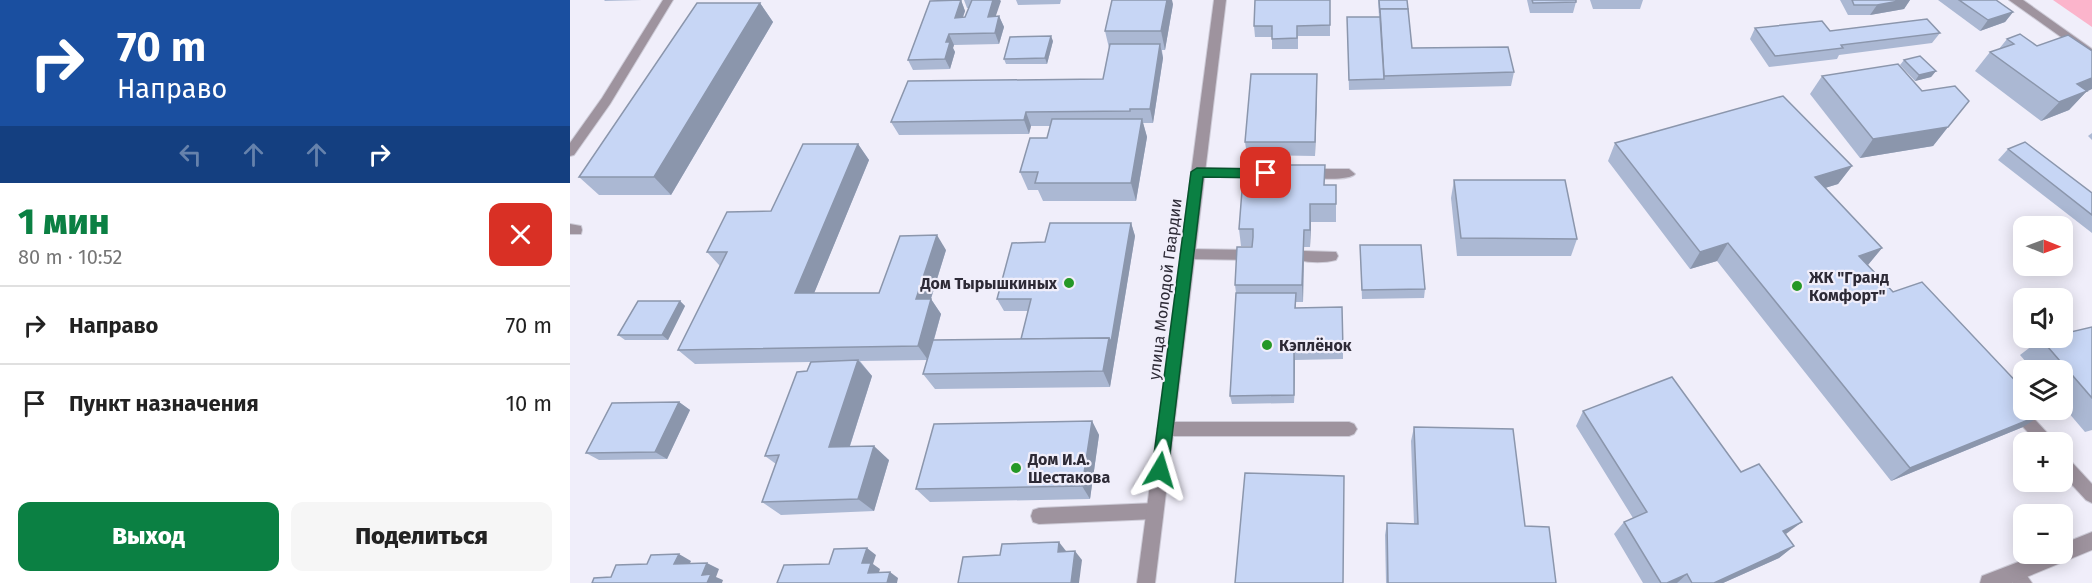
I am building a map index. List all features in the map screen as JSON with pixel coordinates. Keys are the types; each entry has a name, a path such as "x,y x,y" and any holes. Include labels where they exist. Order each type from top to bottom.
{"street":[{"name":"улица Молодой Гвардии","path":"1146,583 1220,0"},
{"path":"2015,0 2092,55"},
{"path":"1989,583 2019,578 2092,541"}],"lane":[{"path":"570,152 606,101 668,0"},
{"path":"1197,172 1269,173"},
{"path":"1292,173 1349,174"},
{"path":"1187,255 1255,255"},
{"path":"1304,256 1331,256"},
{"path":"2009,401 2037,432"},
{"path":"1165,429 1349,429"},
{"path":"2073,474 2092,495"},
{"path":"1039,516 1155,511"}],"shaded area":[{"path":"2053,0 2092,0 2092,27"}],"building":[{"path":"961,0 955,18 965,17 972,0 993,0 988,17 999,16 995,33 949,34 946,42 950,42 945,59 908,60 930,1"},
{"path":"1112,0 1167,0 1161,31 1105,31"},
{"path":"1255,0 1330,0 1330,25 1297,26 1297,38 1272,39 1272,26 1254,26"},
{"path":"1379,0 1407,0 1408,9 1380,9 1380,13"},
{"path":"1532,0 1576,0 1576,2 1533,3"},
{"path":"1852,0 1904,0 1877,5 1854,5"},
{"path":"1959,0 1996,0 2013,12 1988,20"},
{"path":"697,3 760,3 654,177 579,177"},
{"path":"1380,9 1408,9 1412,48 1508,47 1514,72 1384,76"},
{"path":"1347,17 1380,17 1384,79 1349,80"},
{"path":"1927,19 1940,33 1775,56 1755,28 1822,21 1830,31"},
{"path":"2020,34 2037,46 2068,35 2092,51 2092,78 2077,84 2087,91 2059,102 1990,52 2014,44 2007,39"},
{"path":"1051,36 1045,58 1004,59 1010,37"},
{"path":"1110,44 1160,44 1150,109 1026,112 1024,120 891,122 908,81 1103,79"},
{"path":"1920,56 1936,71 1919,75 1904,60"},
{"path":"1898,64 1922,91 1955,86 1969,101 1948,127 1873,139 1822,76"},
{"path":"1251,74 1317,74 1315,142 1245,142"},
{"name":"ЖК \"Гранд Комфорт\"","path":"1783,96 1852,166 1815,177 1882,248 1859,256 1893,292 1922,282 2013,378 2013,420 2028,420 1910,468 1728,243 1700,252 1615,143"},
{"path":"1052,119 1142,119 1131,183 1035,183 1038,172 1020,172 1030,138 1047,138"},
{"path":"2025,142 2092,193 2092,215 2008,149"},
{"path":"803,144 858,144 795,293 879,293 900,236 937,235 916,299 931,299 918,346 678,350 727,252 707,252 727,212 771,211"},
{"path":"1244,165 1325,165 1324,185 1336,185 1336,204 1310,204 1310,230 1304,230 1302,285 1235,285 1237,247 1252,247 1253,237 1253,229 1239,229"},
{"path":"1454,180 1565,180 1577,239 1461,238"},
{"name":"Дом Тырышкиных","path":"1050,223 1131,223 1111,342 1109,338 1021,339 1031,299 997,299 1012,243 1045,242"},
{"path":"1360,245 1421,245 1425,289 1362,290"},
{"path":"1236,293 1296,293 1295,308 1342,307 1343,350 1294,351 1294,395 1230,396"},
{"path":"638,301 680,301 662,335 618,335"},
{"path":"2092,327 2092,398 2073,376 2073,360 2059,360 2049,348 2073,348 2073,331"},
{"path":"1109,338 1103,371 923,374 933,340"},
{"path":"858,360 829,447 874,446 858,499 762,502 779,455 765,456 797,372 807,371 811,362"},
{"path":"1672,377 1741,472 1759,464 1802,522 1783,531 1794,546 1714,583 1692,583 1687,574 1667,583 1661,583 1624,522 1647,512 1583,411"},
{"path":"679,402 655,452 586,453 612,403"},
{"name":"Дом И.А. Шестакова","path":"1092,421 1082,486 916,489 934,424"},
{"path":"1414,427 1513,429 1525,526 1549,527 1556,583 1388,583 1387,523 1418,524"},
{"path":"1245,473 1344,476 1343,583 1235,583"},
{"path":"1059,542 1058,552 1075,551 1071,583 958,583 963,557 1000,555 1002,544"},
{"path":"867,548 862,563 871,563 868,573 890,572 887,583 777,583 784,565 829,564 834,549"},
{"path":"679,554 674,564 707,563 702,575 711,574 707,583 592,583 594,578 611,577 616,565 647,564 651,555"}],"place":[{"name":"Дом Тырышкиных","path":"1069,283"},
{"name":"ЖК \"Гранд Комфорт\"","path":"1797,286"},
{"name":"Кэплёнок","path":"1267,345"},
{"name":"Дом И.А. Шестакова","path":"1016,468"}],"route":[{"path":"1160,470 1197,172 1266,173"}]}
